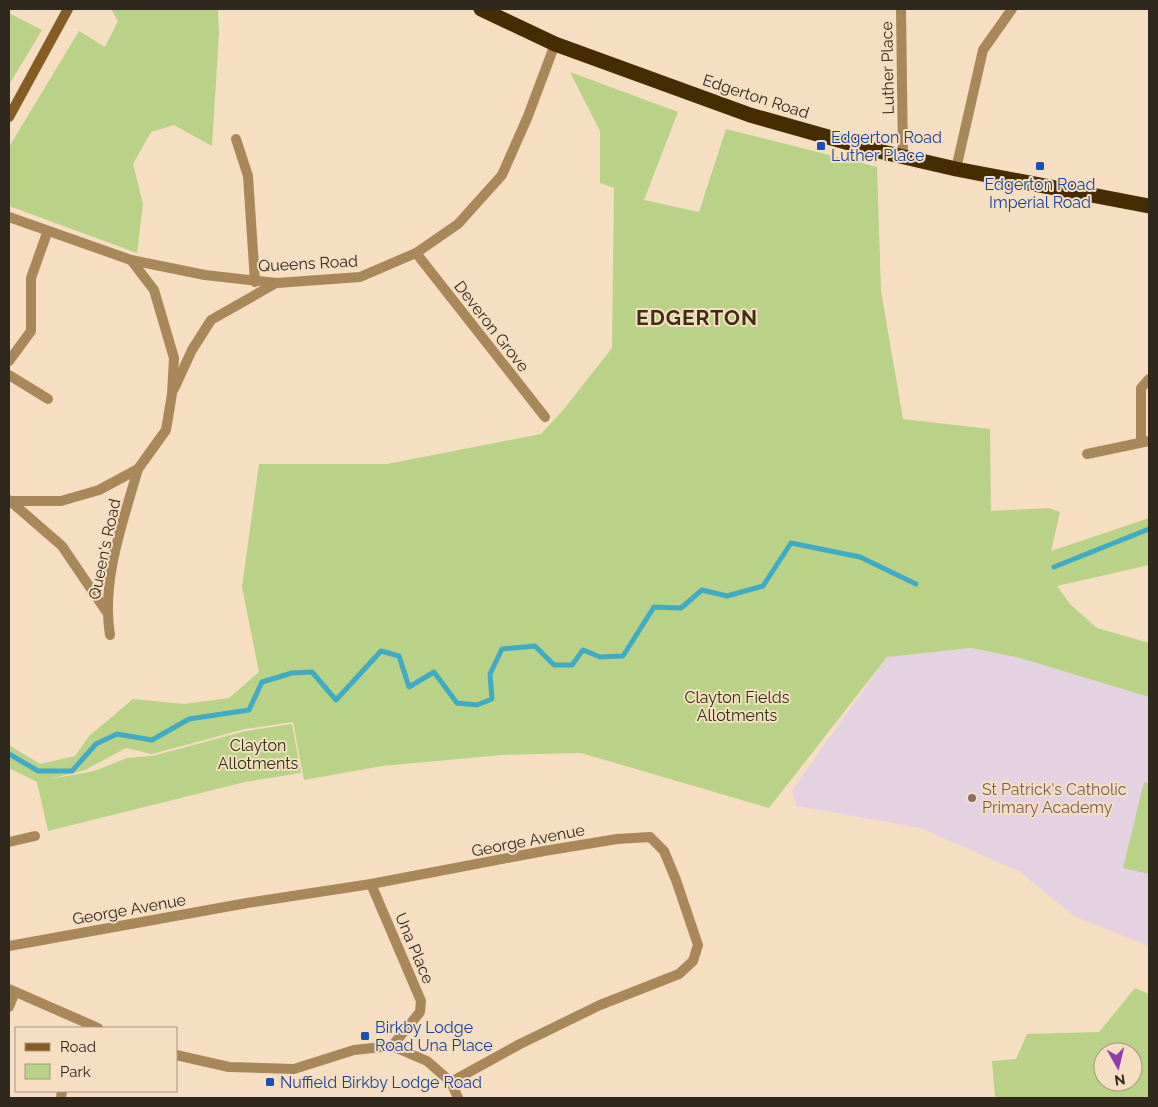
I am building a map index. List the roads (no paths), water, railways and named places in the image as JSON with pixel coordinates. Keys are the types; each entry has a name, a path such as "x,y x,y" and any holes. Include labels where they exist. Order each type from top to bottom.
{"highway":[{"name":"Edgerton Road","path":"481,9 555,44 750,115 903,157 1149,206"}],"street":[{"path":"9,117 68,9"},
{"name":"Luther Place","path":"902,9 903,157"},
{"path":"956,169 983,50 1012,9"},
{"name":"Queens Road","path":"9,218 47,233 131,260 205,276 277,283 360,277 416,252 458,224 502,175 528,116 555,44"},
{"path":"236,139 248,176 255,282"},
{"path":"9,361 31,331 31,278 47,233"},
{"name":"Deveron Grove","path":"416,252 545,418"},
{"path":"10,500 61,501 99,490 138,469 166,430 172,394 174,358 154,290 131,260"},
{"path":"172,394 192,350 211,320 277,283"},
{"path":"9,375 48,399"},
{"path":"1088,454 1145,442 1141,388 1149,379"},
{"name":"Queen's Road","path":"110,635 106,611 115,552 138,469"},
{"path":"10,500 62,546 106,611"},
{"path":"9,842 35,836"},
{"name":"George Avenue","path":"9,946 247,903 371,884 544,851 617,839 650,837 664,851 676,880 698,944 693,961 679,974 600,1005 520,1044 450,1082"},
{"name":"Una Place","path":"371,884 421,1001 420,1012 392,1046"},
{"path":"9,1008 12,991 96,1027"},
{"path":"178,1055 229,1067 294,1070 354,1050 392,1046 427,1061 450,1082 458,1098"}],"waterway":[{"path":"1054,567 1149,529"},
{"path":"9,754 38,771 72,771 96,744 117,734 152,740 189,719 249,710 262,682 292,673 312,672 336,700 381,651 399,656 409,687 434,672 457,703 477,705 492,699 490,674 502,649 535,646 554,665 572,665 583,650 600,657 623,656 654,607 681,608 702,590 727,596 763,586 791,543 860,557 916,584"}],"place":[{"name":"Edgerton Road Luther Place","path":"821,146"},
{"name":"Edgerton Road Imperial Road","path":"1040,166"},
{"name":"St Patrick's Catholic Primary Academy","path":"972,798"},
{"name":"Birkby Lodge Road Una Place","path":"365,1036"},
{"name":"Nuffield Birkby Lodge Road","path":"270,1082"}],"district":[{"name":"EDGERTON","path":"697,318"}],"park label":[{"name":"Clayton Fields Allotments","path":"737,706"},
{"name":"Clayton Allotments","path":"258,754"}]}
